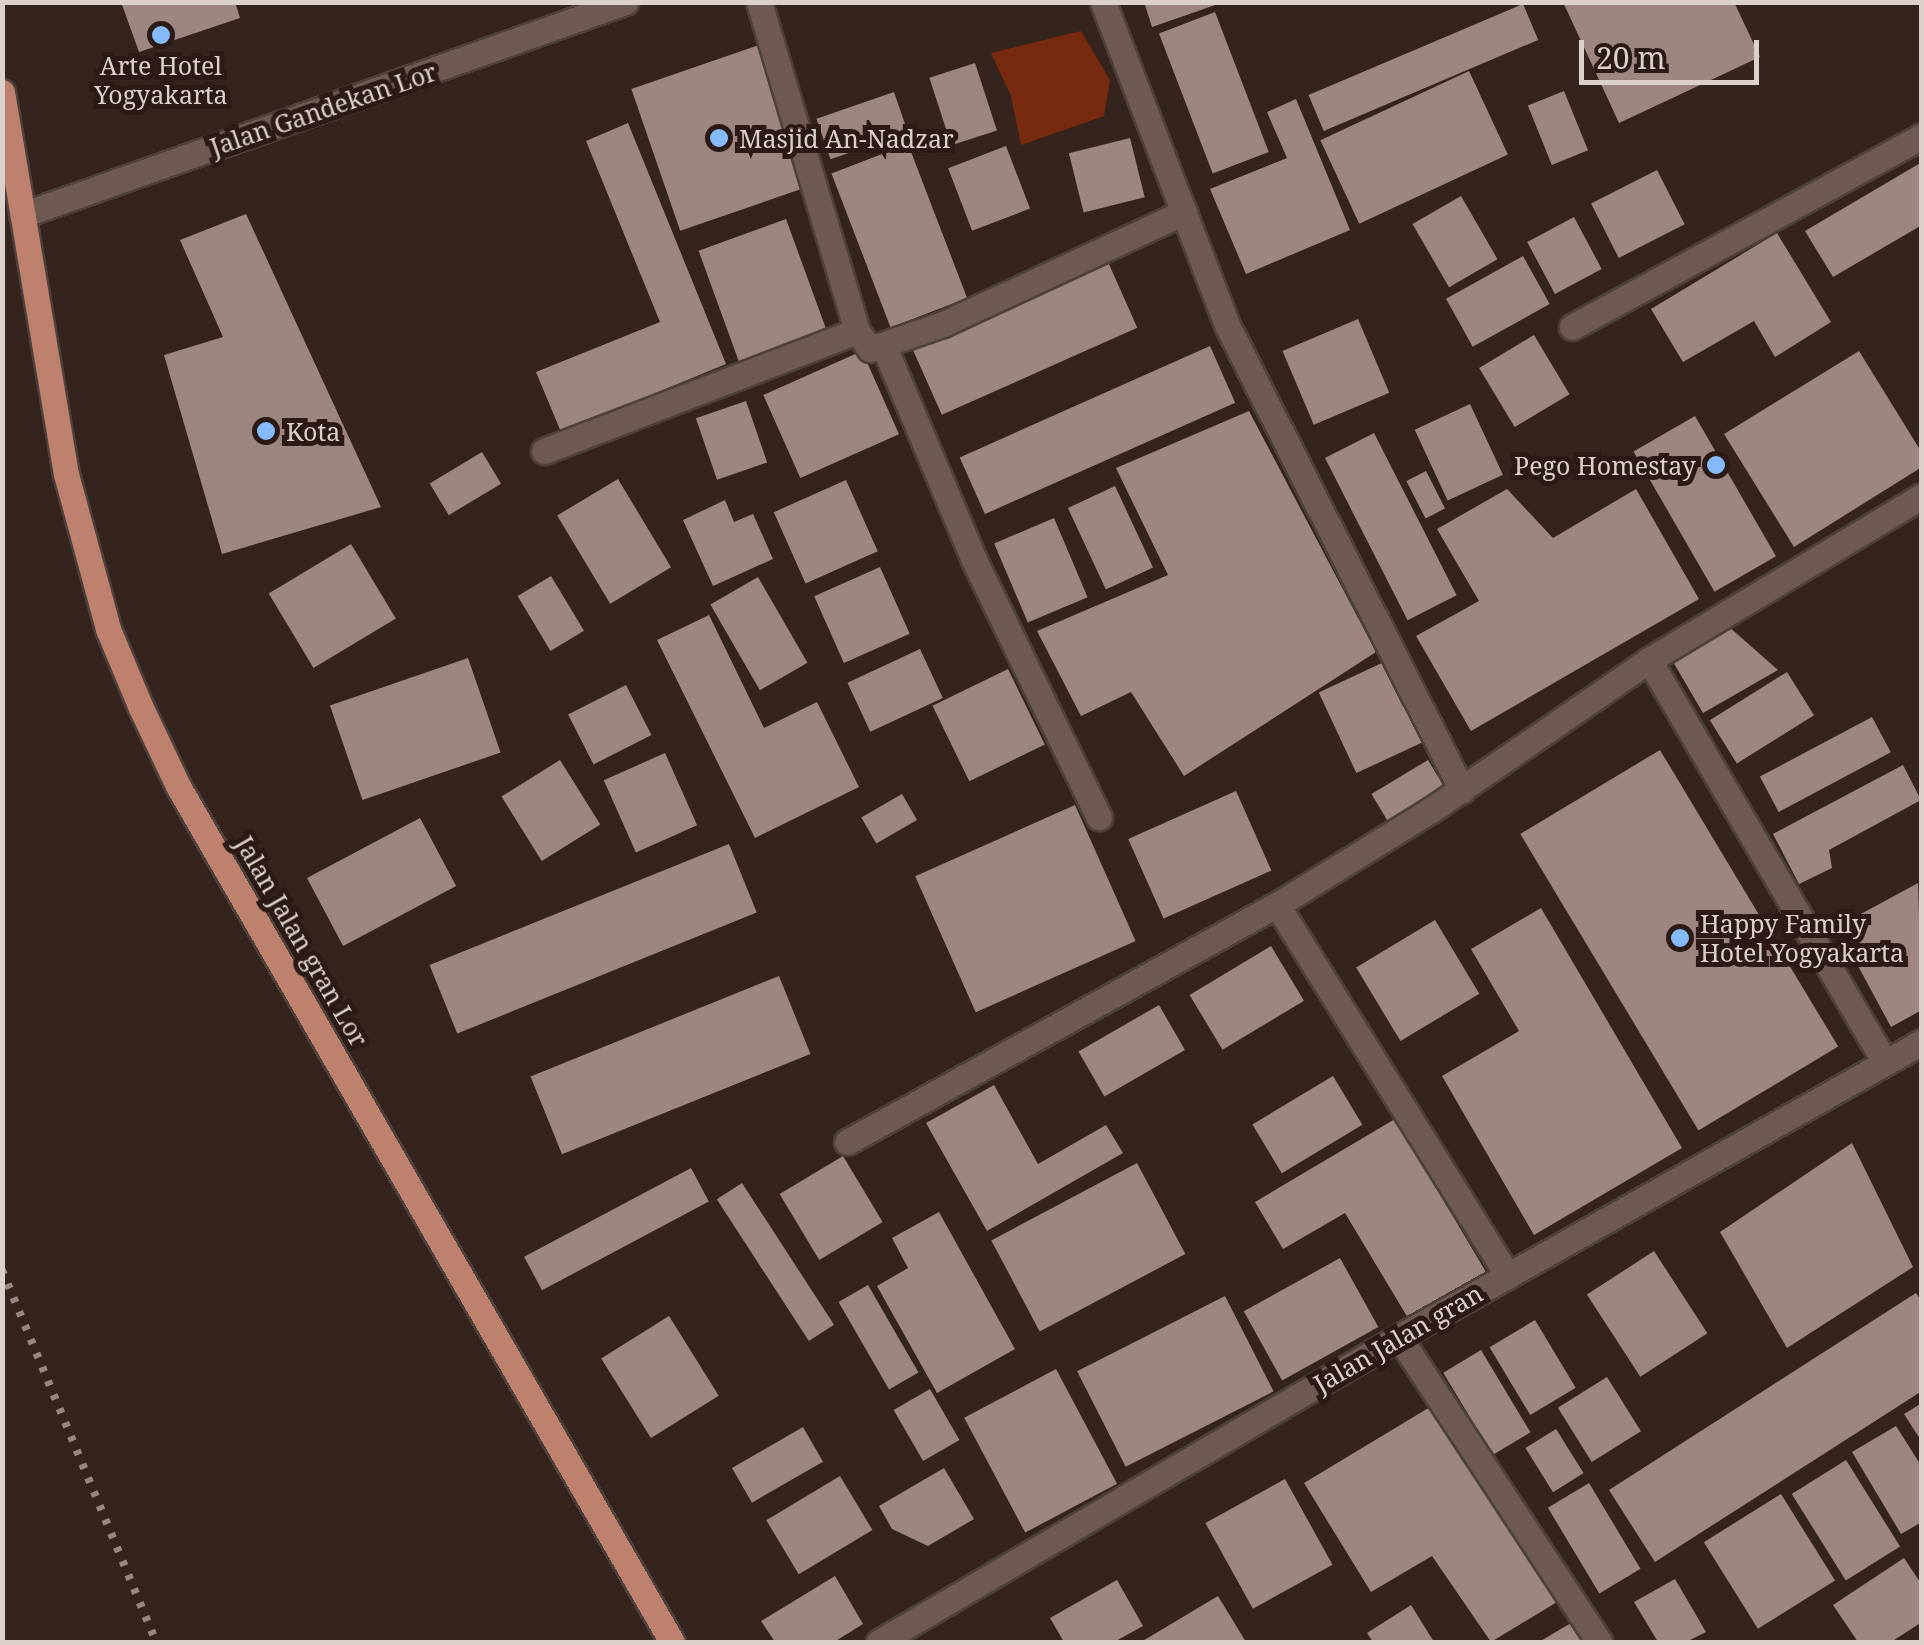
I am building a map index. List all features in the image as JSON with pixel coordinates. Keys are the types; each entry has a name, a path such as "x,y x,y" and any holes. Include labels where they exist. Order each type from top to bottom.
{"main road":[{"name":"Jalan Jalan gran Lor","path":"2,92 66,474 108,629 141,708 178,786 672,1642"}],"street":[{"name":"Jalan Gandekan Lor","path":"22,215 625,2"},
{"path":"758,2 858,331 870,349 885,349 1184,212"},
{"path":"1103,2 1228,327 1462,790"},
{"path":"1572,328 1922,136"},
{"path":"544,452 858,331"},
{"path":"885,349 974,560 1099,817"},
{"path":"847,1142 1276,906 1462,790 1649,660 1922,496"},
{"path":"1649,660 1885,1062"},
{"path":"1276,906 1508,1276"},
{"name":"Jalan Jalan gran","path":"879,1642 1399,1337 1922,1042"},
{"path":"1399,1337 1600,1642"}],"shaded area":[{"path":"1081,31 1110,80 1104,116 1021,145 1011,96 991,53"}],"building":[{"name":"Arte Hotel Yogyakarta","path":"121,2 235,2 240,18 139,52"},
{"path":"1144,2 1221,2 1221,3 1152,27"},
{"path":"1563,2 1734,2 1760,57 1619,123"},
{"path":"1523,4 1538,40 1324,131 1309,95"},
{"path":"1215,12 1269,152 1213,174 1159,34"},
{"name":"Masjid An-Nadzar","path":"759,45 808,187 680,231 631,89"},
{"path":"975,63 997,131 951,145 929,78"},
{"path":"1469,71 1508,154 1359,224 1320,140"},
{"path":"1564,91 1588,150 1552,165 1528,106"},
{"path":"894,92 908,133 830,159 816,119"},
{"path":"1296,99 1350,230 1246,274 1210,189 1287,158 1267,112"},
{"path":"628,123 726,364 561,432 536,372 660,322 586,141"},
{"path":"1130,138 1145,197 1084,212 1069,153"},
{"path":"908,144 967,298 891,327 831,173"},
{"path":"1006,146 1030,209 972,231 948,168"},
{"path":"1922,162 1922,225 1833,277 1805,231"},
{"path":"1657,170 1685,224 1619,258 1591,204"},
{"path":"1461,196 1498,259 1449,287 1413,224"},
{"name":"Kota","path":"246,214 381,507 222,554 164,355 223,337 180,240"},
{"path":"1574,217 1602,269 1555,294 1527,242"},
{"path":"786,219 827,331 739,363 699,251"},
{"path":"1777,233 1831,322 1775,357 1754,321 1683,362 1651,309"},
{"path":"1523,256 1550,304 1473,347 1446,299"},
{"path":"1108,262 1137,328 942,415 913,349"},
{"path":"1358,319 1389,393 1314,425 1283,351"},
{"path":"1534,335 1570,394 1515,427 1479,368"},
{"path":"1210,346 1235,403 985,514 960,457"},
{"path":"862,351 899,434 800,478 763,395"},
{"path":"1859,351 1922,453 1922,467 1794,547 1724,434"},
{"path":"746,401 767,462 717,480 696,418"},
{"path":"1470,404 1503,475 1448,500 1415,430"},
{"path":"1249,411 1376,652 1184,776 1131,692 1081,716 1037,631 1168,575 1116,468"},
{"path":"1695,416 1776,556 1715,592 1634,452"},
{"path":"1374,433 1457,595 1408,620 1325,458"},
{"path":"482,452 501,484 449,515 430,483"},
{"path":"1426,471 1445,508 1425,518 1406,481"},
{"path":"618,479 671,567 610,604 557,516"},
{"path":"846,480 878,551 806,583 774,512"},
{"path":"1115,486 1153,568 1106,590 1068,508"},
{"path":"1507,489 1553,538 1636,489 1699,599 1471,731 1416,636 1479,601 1437,529"},
{"path":"725,500 734,522 753,514 773,559 713,586 683,520"},
{"path":"1054,518 1088,597 1028,623 994,543"},
{"path":"351,544 396,619 314,668 269,593"},
{"path":"880,567 910,634 844,663 814,596"},
{"path":"551,576 584,631 551,651 518,596"},
{"path":"758,577 808,663 760,690 710,604"},
{"path":"709,615 764,728 817,702 859,787 755,838 657,640"},
{"path":"1728,626 1778,670 1703,713 1672,660"},
{"path":"920,649 943,698 870,732 847,683"},
{"path":"468,658 501,753 363,800 330,706"},
{"path":"1384,662 1422,743 1356,773 1319,692"},
{"path":"1008,669 1045,744 969,781 933,706"},
{"path":"1787,672 1814,715 1737,763 1710,720"},
{"path":"626,685 651,735 594,764 568,715"},
{"path":"1872,717 1891,752 1779,812 1760,777"},
{"name":"Happy Family Hotel Yogyakarta","path":"1660,750 1838,1047 1698,1131 1520,834"},
{"path":"665,753 697,825 636,852 604,780"},
{"path":"560,760 600,824 542,861 501,797"},
{"path":"1428,760 1445,788 1388,822 1371,794"},
{"path":"1903,765 1921,800 1829,850 1832,868 1799,884 1773,834"},
{"path":"1236,791 1271,870 1164,918 1128,839"},
{"path":"902,794 917,820 876,843 861,817"},
{"path":"1075,805 1136,941 976,1012 915,876"},
{"path":"420,818 456,886 343,946 307,878"},
{"path":"729,844 757,913 457,1034 430,965"},
{"path":"1918,883 1922,1010 1891,1027 1837,927"},
{"path":"1541,908 1682,1148 1534,1235 1442,1076 1519,1031 1471,949"},
{"path":"1435,920 1479,994 1400,1041 1356,967"},
{"path":"1271,946 1304,1001 1223,1050 1190,995"},
{"path":"779,976 810,1054 562,1154 531,1076"},
{"path":"1159,1005 1185,1050 1104,1097 1078,1052"},
{"path":"1333,1076 1362,1125 1282,1173 1252,1124"},
{"path":"994,1085 1038,1164 1106,1125 1123,1153 987,1231 926,1123"},
{"path":"1395,1119 1486,1272 1408,1318 1345,1213 1283,1249 1255,1202"},
{"path":"1852,1143 1913,1267 1787,1348 1720,1232"},
{"path":"843,1156 883,1222 819,1260 780,1194"},
{"path":"1137,1163 1185,1254 1040,1331 991,1240"},
{"path":"691,1168 709,1202 542,1290 524,1257"},
{"path":"742,1183 834,1325 809,1341 717,1199"},
{"path":"939,1212 1015,1349 937,1393 877,1286 908,1268 892,1238"},
{"path":"1654,1251 1707,1333 1640,1377 1587,1295"},
{"path":"1340,1258 1378,1327 1282,1380 1244,1311"},
{"path":"868,1285 919,1372 889,1389 839,1302"},
{"path":"1916,1293 1922,1302 1922,1391 1655,1562 1609,1490"},
{"path":"1225,1296 1274,1391 1126,1467 1077,1371"},
{"path":"669,1316 719,1396 651,1438 601,1358"},
{"path":"1535,1320 1576,1388 1530,1415 1490,1347"},
{"path":"1481,1350 1530,1432 1493,1455 1443,1373"},
{"path":"1056,1369 1117,1484 1025,1533 964,1418"},
{"path":"1607,1377 1641,1431 1592,1462 1558,1408"},
{"path":"930,1389 959,1440 923,1461 894,1410"},
{"path":"1922,1403 1922,1442 1904,1414"},
{"path":"1435,1404 1557,1602 1491,1642 1432,1556 1371,1592 1304,1483"},
{"path":"1896,1426 1922,1467 1922,1522 1901,1534 1852,1452"},
{"path":"803,1427 823,1462 752,1503 732,1468"},
{"path":"1556,1429 1584,1473 1553,1492 1525,1448"},
{"path":"1846,1460 1900,1547 1846,1580 1792,1494"},
{"path":"944,1468 974,1519 928,1546 892,1529 879,1506"},
{"path":"840,1476 872,1530 799,1574 766,1520"},
{"path":"1285,1479 1333,1565 1253,1609 1205,1523"},
{"path":"1589,1483 1641,1569 1599,1593 1548,1508"},
{"path":"1781,1494 1835,1581 1758,1629 1704,1542"},
{"path":"1904,1558 1922,1585 1922,1622 1891,1642 1858,1642 1833,1605"},
{"path":"835,1576 863,1624 834,1642 775,1642 761,1621"},
{"path":"1675,1579 1706,1632 1686,1642 1658,1642 1634,1602"},
{"path":"1117,1580 1143,1626 1114,1642 1064,1642 1050,1618"},
{"path":"1218,1596 1246,1642 1141,1642"},
{"path":"1411,1605 1434,1642 1373,1642 1367,1633"},
{"path":"1581,1617 1597,1642 1539,1642"}],"railway":[{"path":"2,1270 156,1642"}],"place":[{"name":"Arte Hotel Yogyakarta","path":"161,35"},
{"name":"Masjid An-Nadzar","path":"719,138"},
{"name":"Kota","path":"266,431"},
{"name":"Pego Homestay","path":"1716,465"},
{"name":"Happy Family Hotel Yogyakarta","path":"1680,938"}]}
